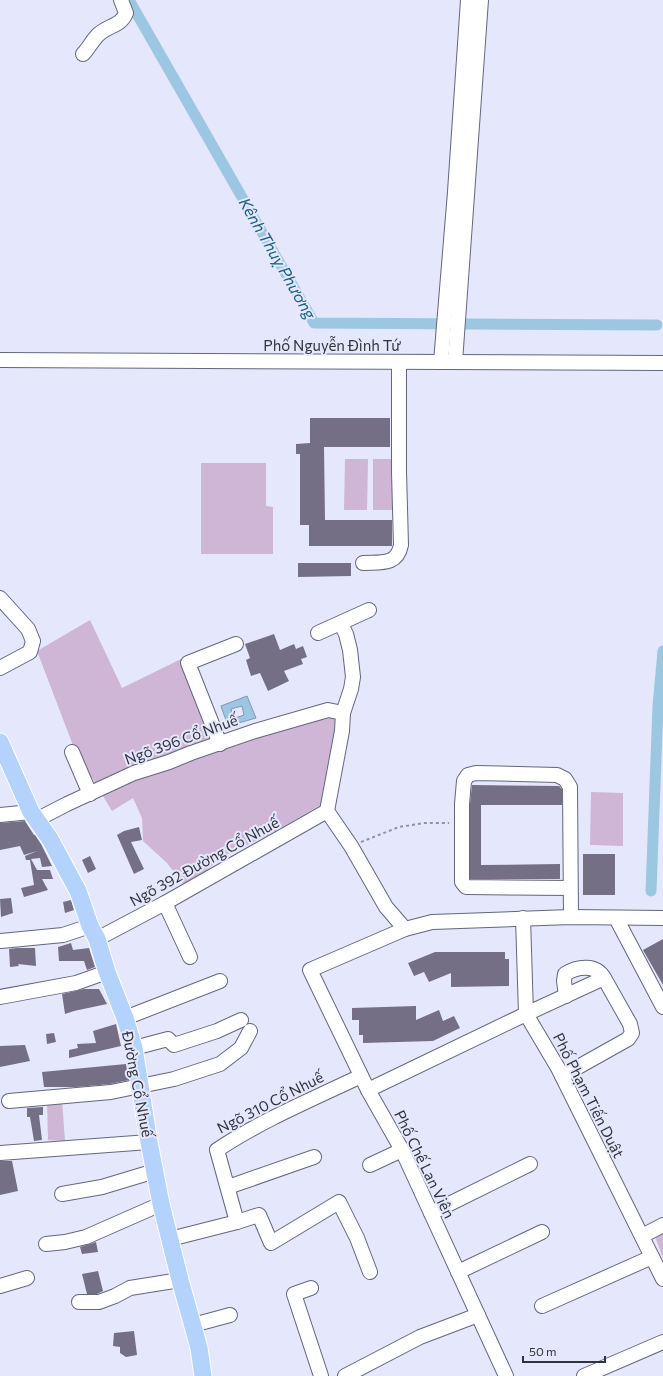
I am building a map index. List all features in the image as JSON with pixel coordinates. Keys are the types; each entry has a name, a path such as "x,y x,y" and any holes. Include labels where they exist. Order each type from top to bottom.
{"main road":[{"name":"Đường Cổ Nhuế","path":"0,742 34,816 50,839 78,891 125,1018 134,1048 149,1142 161,1204 199,1348 203,1376"}],"street":[{"path":"83,54 98,35 106,29 121,22 124,18 126,13 121,0"},
{"path":"441,362 455,192 468,0"},
{"path":"455,362 481,0"},
{"name":"Phố Nguyễn Đình Tứ","path":"0,360 663,362"},
{"path":"363,563 391,560 396,557 400,551 399,362"},
{"path":"0,598 28,630 33,641 30,652 0,668"},
{"path":"318,633 341,624 369,610"},
{"path":"341,624 346,634 350,650 353,677 351,689 343,713 342,732 327,811 351,846 386,908 405,929 432,922 523,918 663,918"},
{"path":"220,744 188,663 236,644"},
{"name":"Ngõ 396 Cổ Nhuế","path":"34,816 90,794 134,773 255,731 328,710 343,713"},
{"path":"72,752 90,794"},
{"path":"570,888 466,887 462,882 462,804 464,781 468,775 476,773 557,775 565,779 570,787 571,917"},
{"name":"Ngõ 392 Đường Cổ Nhuế","path":"1,941 94,932 165,903 327,811"},
{"path":"0,815 34,816"},
{"path":"165,903 190,957"},
{"name":"Phố Phạm Tiến Duật","path":"523,918 526,1014 562,1076 663,1279"},
{"path":"616,918 663,1007"},
{"name":"Phố Chế Lan Viên","path":"405,929 310,970 368,1090 402,1150 506,1376"},
{"path":"562,1076 628,1038 632,1033 630,1024 602,974 595,969 585,967 572,969 565,974 564,981 566,996"},
{"path":"0,996 76,983 107,972"},
{"path":"368,1090 604,978"},
{"path":"125,1018 220,981"},
{"path":"9,1101 111,1092 174,1079 220,1064 241,1048 246,1026 217,1032 174,1045 168,1039 134,1048"},
{"name":"Ngõ 310 Cổ Nhuế","path":"237,1222 217,1150 235,1138 289,1110 361,1076"},
{"path":"0,1153 149,1142"},
{"path":"370,1164 402,1150"},
{"path":"228,1187 314,1157"},
{"path":"431,1213 530,1164"},
{"path":"62,1194 102,1187 155,1171"},
{"path":"170,1239 259,1215 271,1243 339,1202 357,1238 370,1272"},
{"path":"46,1244 65,1242 86,1237 161,1204"},
{"path":"642,1236 663,1225"},
{"path":"458,1272 542,1232"},
{"path":"542,1306 652,1257"},
{"path":"0,1286 27,1278"},
{"path":"78,1302 99,1302 130,1288 180,1280"},
{"path":"311,1288 294,1294 321,1376"},
{"path":"193,1325 230,1315"},
{"path":"345,1376 420,1337 478,1315"},
{"path":"584,1376 663,1342"}],"path":[{"path":"351,846 399,827 424,823 449,823"}],"shaded area":[{"path":"345,459 368,459 367,510 344,510"},
{"path":"373,459 396,459 397,510 373,510"},
{"path":"201,463 266,463 266,506 273,507 273,554 201,554"},
{"path":"90,620 122,688 181,659 220,747 331,711 337,716 332,762 324,803 268,835 224,856 186,887 167,863 143,841 142,818 133,798 112,811 74,748 37,651"},
{"path":"591,792 623,793 623,846 590,845"},
{"path":"47,1100 62,1100 65,1141 48,1140"},
{"path":"663,1229 663,1258 654,1234"}],"water":[{"path":"247,696 256,718 228,726 221,706","holes":["242,706 244,715 235,718 231,709"]}],"building":[{"path":"310,418 390,418 390,447 324,447 325,520 392,520 392,546 309,546 309,525 300,525 300,454 296,454 296,444 310,443"},
{"path":"298,563 351,563 351,576 298,577"},
{"path":"274,634 280,650 294,644 296,649 303,646 307,657 301,659 303,664 284,671 289,681 268,691 260,673 251,676 246,660 250,658 245,644"},
{"path":"472,785 559,786 562,789 562,805 481,805 481,865 560,864 560,879 470,879 470,804"},
{"path":"25,821 41,844 52,866 42,867 40,858 31,859 37,870 50,870 53,879 42,879 48,890 24,897 21,888 34,885 30,860 26,860 25,856 37,851 24,855 20,846 0,850 0,823"},
{"path":"139,827 142,840 131,842 144,869 134,874 117,835 124,831"},
{"path":"583,854 615,854 615,895 583,895"},
{"path":"90,856 96,869 88,873 82,860"},
{"path":"11,898 13,913 1,917 0,899"},
{"path":"71,900 74,910 65,913 63,902"},
{"path":"663,939 663,985 643,950"},
{"path":"71,943 73,950 89,948 95,967 87,970 84,961 59,961 58,947"},
{"path":"35,948 36,966 18,964 19,966 10,967 9,949"},
{"path":"435,952 505,952 505,959 509,959 509,986 451,987 451,973 429,982 424,972 414,976 408,963"},
{"path":"84,989 99,989 107,1004 65,1014 62,994"},
{"path":"416,1006 416,1020 439,1010 443,1021 454,1016 460,1028 433,1041 363,1043 363,1035 359,1035 359,1020 352,1020 352,1008"},
{"path":"116,1024 121,1046 69,1058 69,1050 78,1048 77,1044 96,1043 93,1031"},
{"path":"54,1033 56,1042 47,1044 46,1034"},
{"path":"25,1045 30,1061 0,1067 0,1046"},
{"path":"126,1064 129,1080 110,1084 76,1087 44,1087 42,1072"},
{"path":"43,1107 43,1115 39,1115 42,1140 34,1141 30,1117 27,1117 27,1108"},
{"path":"0,1161 12,1161 18,1191 0,1195"},
{"path":"96,1242 98,1252 82,1254 80,1247"},
{"path":"98,1271 103,1291 97,1294 87,1294 82,1274"},
{"path":"134,1331 137,1355 126,1357 120,1353 120,1347 113,1346 114,1333"}],"waterway":[{"name":"Kênh Thuỵ Phương","path":"129,0 314,323 657,325"},
{"name":"Kênh Thuỵ Phương","path":"651,891 658,706 663,651"}]}
